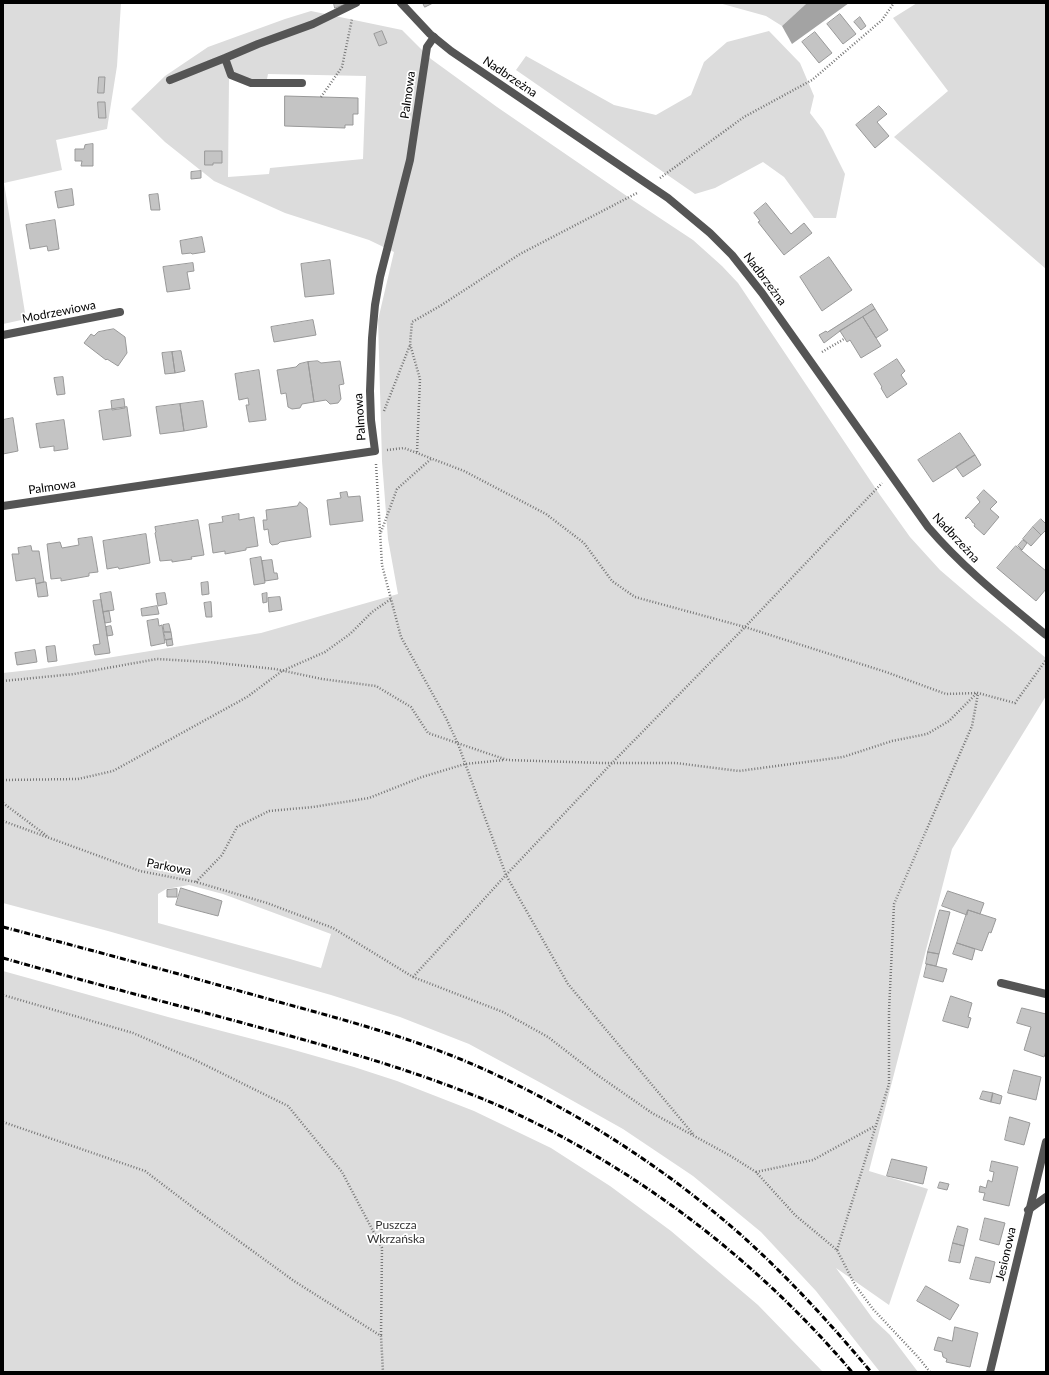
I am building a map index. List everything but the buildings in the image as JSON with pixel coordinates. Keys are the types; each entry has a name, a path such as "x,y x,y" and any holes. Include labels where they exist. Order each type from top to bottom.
{"street":[{"path":"170,80 258,44 313,24 356,3"},
{"name":"Nadbrzeżna","path":"401,3 434,37 463,60 668,198 710,233 732,255 762,293 928,527 952,554 994,593 1046,635"},
{"name":"Palmowa","path":"3,506 375,452 372,433 370,391 375,305 380,277 410,160 427,47 434,37"},
{"path":"225,58 231,75 251,84 302,83"},
{"name":"Modrzewiowa","path":"3,335 120,312"},
{"path":"1001,983 1046,994"},
{"name":"Jesionowa","path":"990,1372 1028,1210 1046,1142"},
{"path":"1028,1210 1046,1197"}],"path":[{"path":"321,97 342,67 356,3"},
{"path":"660,179 744,117 812,80 882,20 894,3"},
{"path":"382,417 410,344 412,322 440,306 520,254 639,192"},
{"path":"822,352 844,339"},
{"path":"410,344 420,378 417,452"},
{"path":"693,1134 568,984 506,875 458,744 446,718 402,637 382,565 375,452 404,448 417,452 464,471 546,514 584,543 612,580 635,597 745,627 886,672 946,694 978,693 1015,703 1046,660"},
{"path":"380,534 397,489 432,458"},
{"path":"413,977 506,875 612,763 745,627 890,475"},
{"path":"3,780 78,779 113,770 247,697 282,671 325,652 350,634 372,612 391,599"},
{"path":"3,681 74,674 157,660 208,662 282,671 322,679 376,686 411,707 428,733 507,760"},
{"path":"196,882 222,855 237,827 269,811 313,807 369,798 422,776 465,764 507,760 676,763 739,770 843,757 892,741 927,734 949,721 978,693"},
{"path":"930,1372 873,1309 855,1285 837,1250 889,1084 894,904 972,726 978,693"},
{"path":"3,803 50,838"},
{"name":"Parkowa","path":"3,821 140,871 196,882 267,903 333,928 413,977 503,1012 548,1037 596,1074 652,1113 693,1134 756,1172 795,1215 837,1250"},
{"path":"3,996 133,1033 195,1060 288,1106 342,1172 382,1248 381,1336 383,1372"},
{"path":"3,1122 145,1171 198,1212 294,1281 381,1336"},
{"path":"756,1172 813,1160 876,1126"}],"green space":[{"path":"3,3 121,3 117,66 107,129 56,140 62,170 4,183 26,319 3,324"},
{"path":"719,3 807,3 782,26 766,16"},
{"path":"917,3 1046,3 1046,269 894,137 948,91 893,18"},
{"path":"311,11 402,30 431,59 497,107 693,240 722,266 738,283 880,495 910,537 940,570 1046,658 1046,696 952,849 869,1171 928,1189 889,1305 836,1268 873,1319 890,1335 918,1372 880,1372 816,1291 761,1232 693,1176 623,1129 469,1044 400,1017 331,995 108,931 3,903 3,673 39,669 261,633 398,594 388,539 382,461 378,320 394,252 369,240 285,213 214,181 165,142 131,109 165,76 208,47","holes":["268,74 366,76 363,159 270,168 269,174 228,177 229,79 267,79","189,885 223,894 331,934 321,968 158,923 158,894 166,889"]},
{"path":"769,31 800,63 814,96 810,113 823,130 845,174 836,218 814,218 784,177 763,162 715,188 695,194 516,70 526,56 614,105 656,115 691,95 704,62 727,42"},
{"name":"Puszcza Wkrzańska","path":"3,971 354,1067 397,1081 474,1111 551,1148 610,1186 671,1231 758,1305 823,1372 3,1372"}],"shaded area":[{"path":"807,3 849,3 792,44 782,26"}],"railway":[{"path":"3,927 106,954 396,1036 465,1061 538,1096 574,1115 643,1159 709,1208 740,1234 791,1283 871,1372"},
{"path":"3,958 265,1029 416,1074 504,1108 554,1132 602,1159 693,1221 735,1255 776,1292 815,1331 852,1372"}]}
